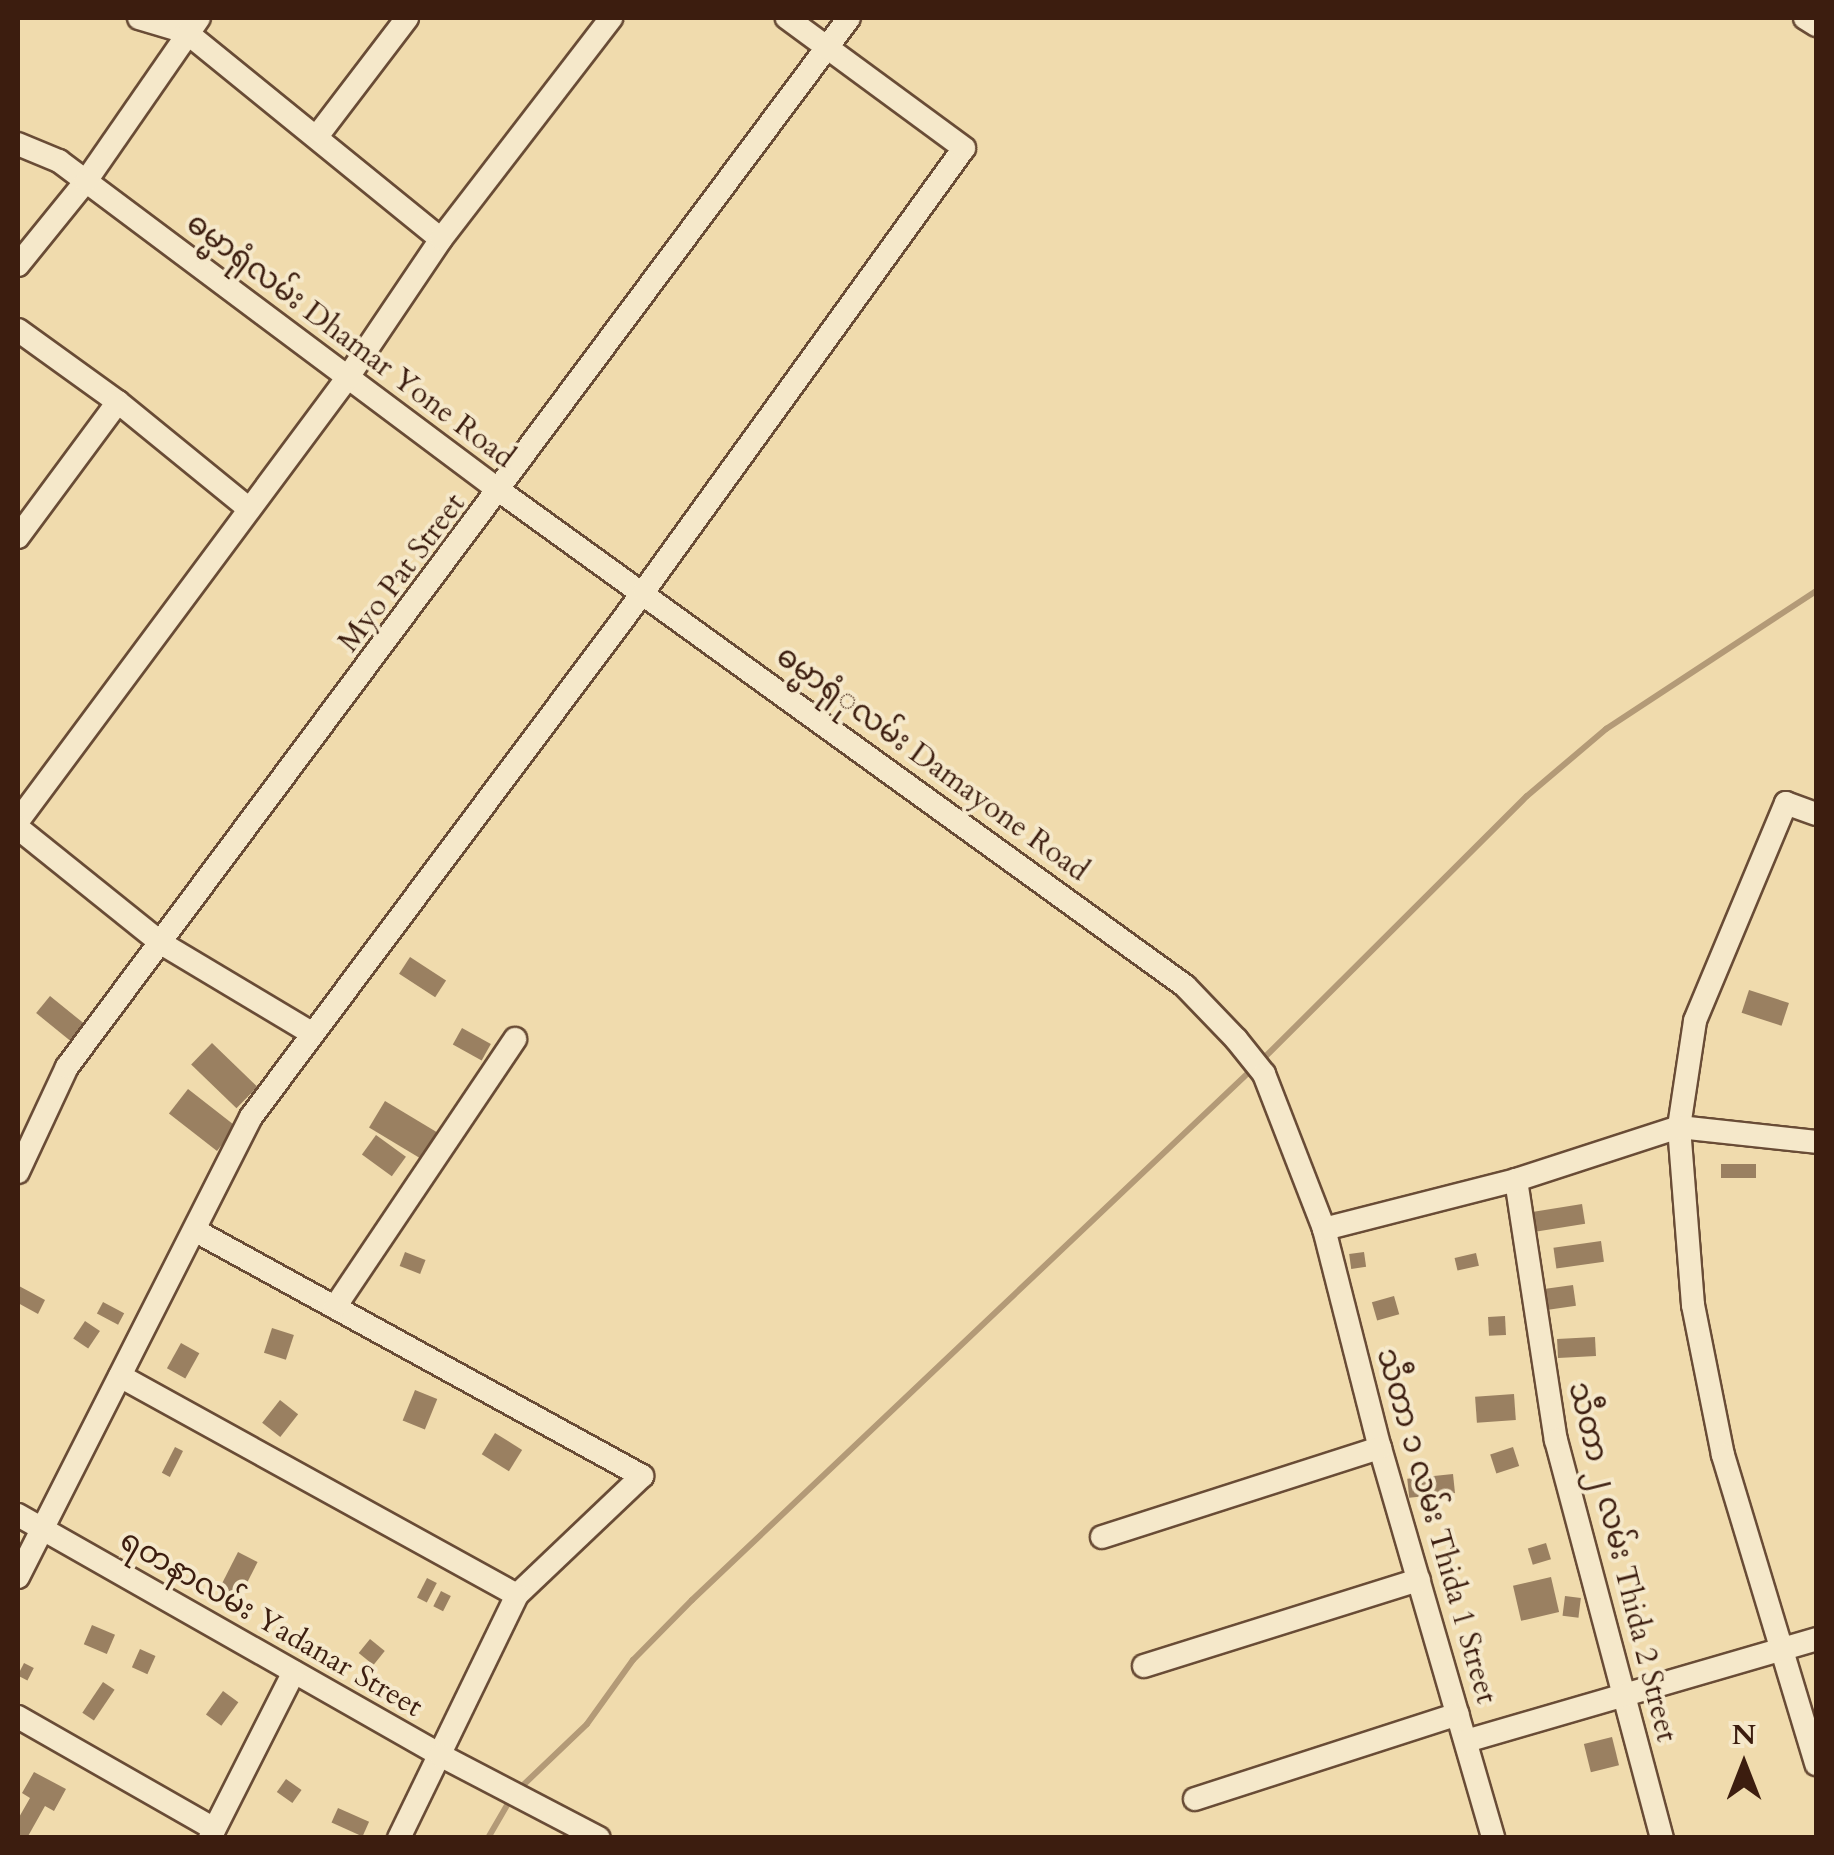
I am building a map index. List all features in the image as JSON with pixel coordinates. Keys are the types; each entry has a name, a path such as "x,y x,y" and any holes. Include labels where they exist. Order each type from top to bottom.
{"street":[{"path":"139,18 193,25 440,239"},
{"path":"318,135 407,18"},
{"path":"310,1032 161,943 18,824 348,377 440,239 611,18"},
{"path":"18,1578 196,1231 250,1117 644,591 964,148 787,18"},
{"name":"Myo Pat Street","path":"18,1172 68,1067 849,18"},
{"path":"1805,18 1816,26"},
{"path":"18,264 86,181 193,25"},
{"name":"ဓမ္မာရုံလမ်း Dhamar Yone Road","path":"18,144 59,162 86,181 500,491 644,591"},
{"path":"18,330 118,402 249,509"},
{"path":"18,537 118,402"},
{"name":"ဓမ္မာရုံုလမ်း Damayone Road","path":"644,591 1185,986 1264,1074"},
{"path":"1816,814 1786,803 1694,1021 1679,1127 1693,1305 1723,1455 1816,1764"},
{"path":"335,1307 516,1039"},
{"name":"သီတာ ၁ လမ်း Thida 1 Street","path":"1264,1074 1324,1229 1380,1448 1494,1838"},
{"path":"1324,1229 1516,1180 1679,1127 1816,1142"},
{"name":"သီတာ ၂ လမ်း Thida 2 Street","path":"1516,1180 1556,1440 1621,1696 1662,1838"},
{"path":"196,1231 642,1476 517,1595 399,1838"},
{"path":"120,1376 517,1595"},
{"path":"1102,1537 1380,1448"},
{"name":"ရတနာလမ်း Yadanar Street","path":"18,1516 440,1755 599,1838"},
{"path":"1144,1666 1419,1580"},
{"path":"1466,1741 1816,1639"},
{"path":"18,1718 212,1834 294,1672"},
{"path":"1194,1798 1458,1714"}],"building":[{"path":"410,957 446,980 435,997 399,974"},
{"path":"1749,990 1789,1003 1782,1026 1742,1013"},
{"path":"50,996 88,1027 74,1044 36,1013"},
{"path":"462,1028 491,1044 482,1061 453,1045"},
{"path":"212,1043 257,1087 236,1108 191,1065"},
{"path":"188,1089 236,1127 217,1151 169,1113"},
{"path":"385,1101 441,1134 425,1161 369,1128"},
{"path":"376,1135 406,1157 392,1176 362,1154"},
{"path":"1721,1164 1756,1164 1756,1178 1721,1178"},
{"path":"1582,1204 1585,1224 1534,1232 1531,1212"},
{"path":"1601,1241 1604,1262 1556,1268 1553,1248"},
{"path":"405,1252 426,1260 420,1274 400,1266"},
{"path":"1364,1252 1366,1267 1351,1269 1349,1254"},
{"path":"1476,1253 1479,1266 1457,1271 1455,1258"},
{"path":"1573,1285 1576,1306 1543,1310 1540,1290"},
{"path":"19,1286 45,1300 38,1314 18,1303"},
{"path":"1394,1296 1399,1314 1377,1321 1372,1302"},
{"path":"103,1302 124,1313 118,1325 97,1313"},
{"path":"1505,1316 1506,1335 1489,1336 1488,1317"},
{"path":"85,1321 100,1331 88,1348 73,1338"},
{"path":"272,1328 294,1335 286,1360 264,1353"},
{"path":"1595,1337 1596,1356 1558,1358 1557,1339"},
{"path":"181,1343 199,1353 185,1379 167,1368"},
{"path":"415,1390 437,1399 425,1430 403,1421"},
{"path":"1514,1394 1516,1420 1477,1423 1475,1397"},
{"path":"280,1400 298,1414 280,1437 262,1423"},
{"path":"495,1433 522,1450 509,1471 482,1454"},
{"path":"175,1447 183,1451 170,1477 162,1473"},
{"path":"1513,1447 1519,1466 1496,1473 1490,1454"},
{"path":"1453,1474 1455,1493 1409,1498 1407,1479"},
{"path":"1546,1543 1551,1559 1533,1565 1528,1549"},
{"path":"238,1552 258,1562 239,1599 219,1589"},
{"path":"1551,1577 1559,1612 1521,1621 1513,1586"},
{"path":"427,1578 437,1583 427,1603 417,1598"},
{"path":"441,1591 451,1596 443,1611 433,1606"},
{"path":"1565,1596 1581,1598 1578,1618 1563,1616"},
{"path":"92,1625 115,1635 107,1654 84,1644"},
{"path":"370,1639 385,1651 373,1665 359,1653"},
{"path":"140,1649 156,1656 147,1674 132,1667"},
{"path":"24,1663 34,1668 27,1680 18,1676"},
{"path":"103,1682 115,1690 94,1721 82,1713"},
{"path":"223,1691 238,1702 221,1726 206,1714"},
{"path":"1612,1737 1619,1765 1591,1772 1584,1744"},
{"path":"34,1772 66,1789 54,1811 45,1806 27,1838 18,1838 18,1819 30,1798 22,1793"},
{"path":"286,1779 302,1790 292,1803 277,1792"},
{"path":"338,1808 369,1822 363,1836 331,1823"}],"waterway":[{"path":"518,1790 587,1724 633,1660 692,1600 1266,1056 1527,796 1606,729 1816,591"},
{"path":"488,1838 510,1800"}]}
